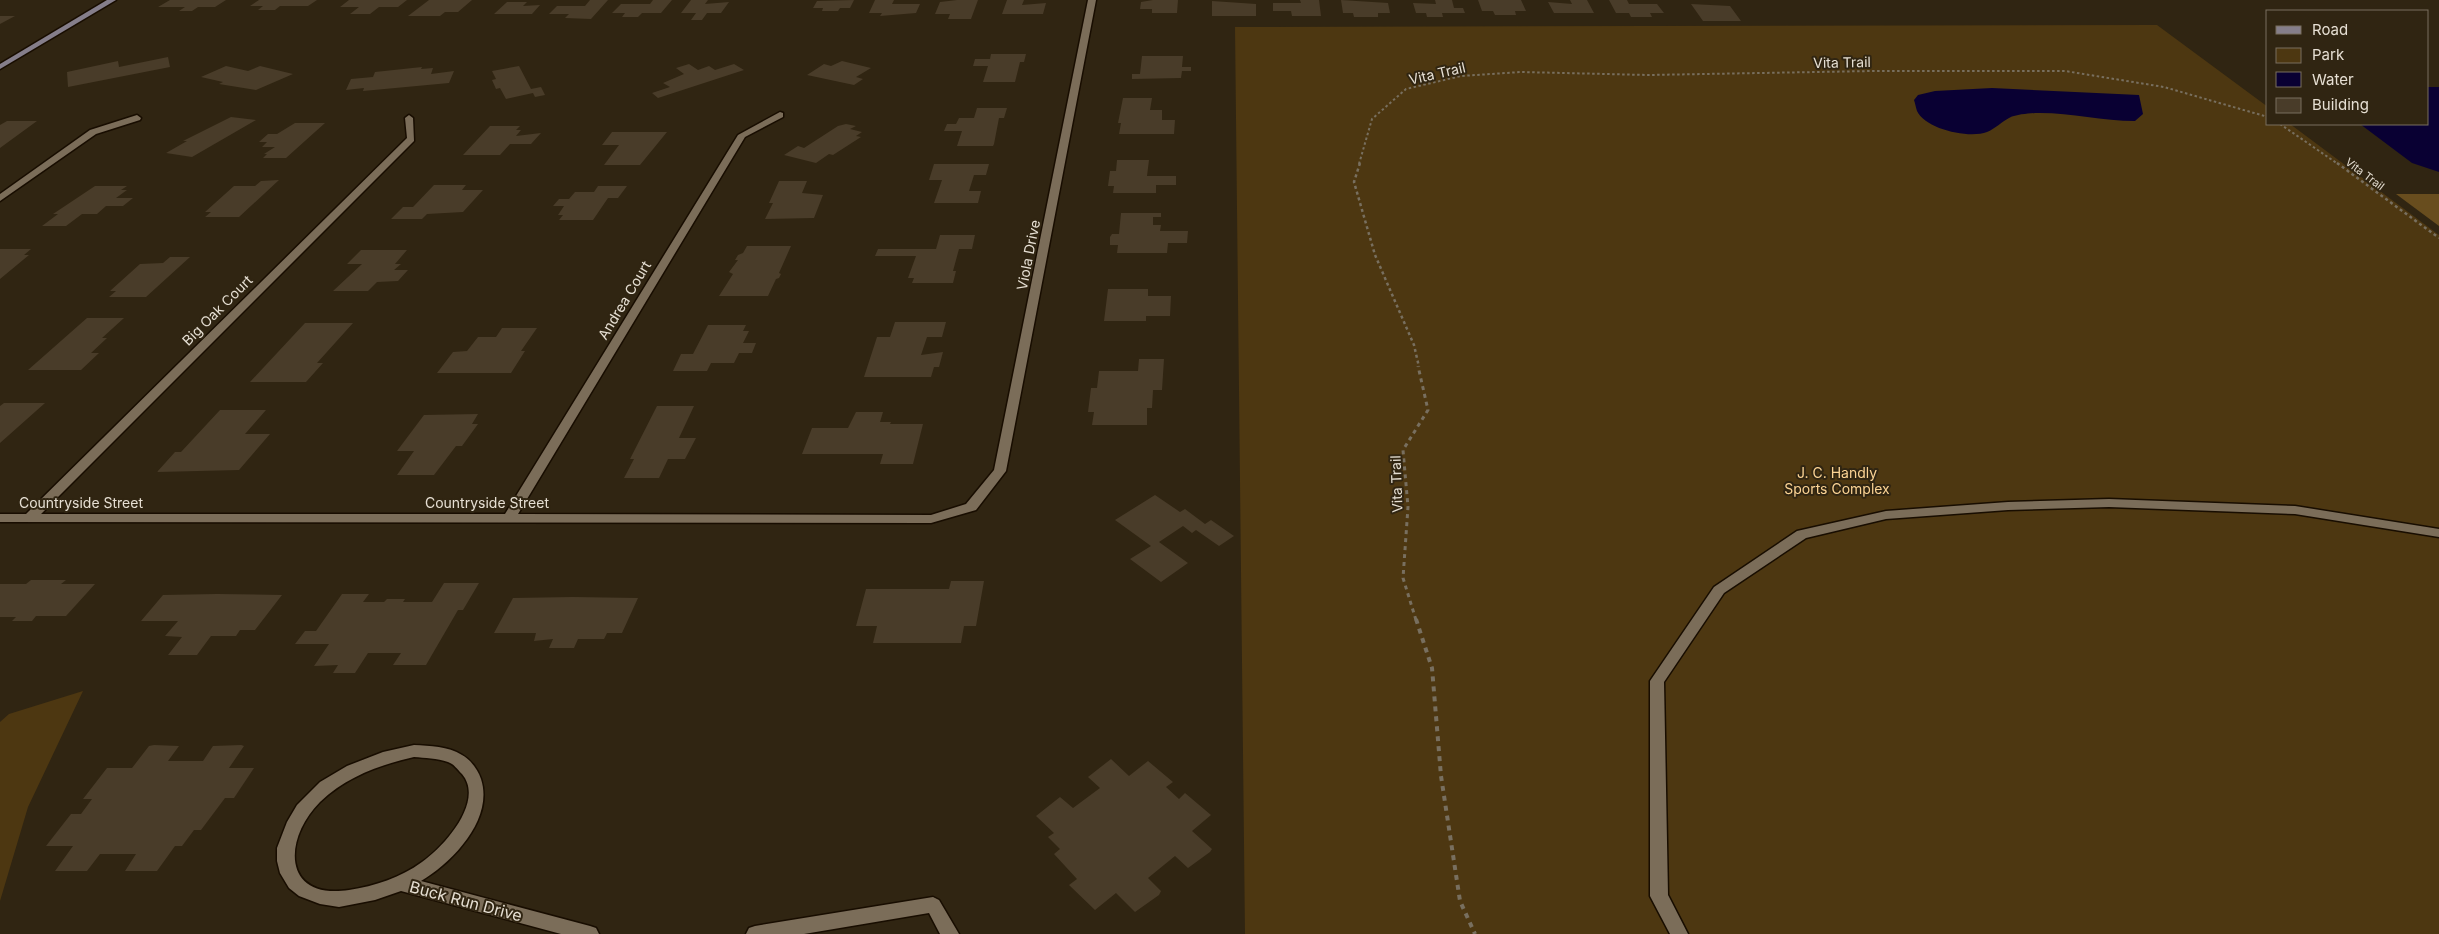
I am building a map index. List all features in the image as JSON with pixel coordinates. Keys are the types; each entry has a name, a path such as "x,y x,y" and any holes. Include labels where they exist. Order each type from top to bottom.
{"main road":[{"path":"0,67 112,0"}],"street":[{"name":"Viola Drive","path":"971,507 1000,471 1092,0"},
{"name":"Andrea Court","path":"510,518 742,135 780,115"},
{"path":"0,198 93,132 138,118"},
{"name":"Big Oak Court","path":"29,518 411,139 409,118"},
{"path":"1679,934 1659,896 1657,681 1719,590 1802,534 1886,515 2008,506 2109,503 2295,510 2439,533"},
{"name":"Countryside Street","path":"0,518 931,519 971,507"},
{"name":"Buck Run Drive","path":"400,883 431,865 455,843 471,818 476,796 474,776 460,761 440,753 414,751 384,756 354,769 326,787 303,810 288,835 283,859 290,880 308,894 335,899 367,896 400,883 590,934"},
{"path":"755,934 933,905 950,934"}],"path":[{"name":"Vita Trail","path":"1475,934 1460,901 1441,776 1432,668 1403,578 1408,507 1403,450 1428,410 1414,345 1375,255 1354,182 1372,119 1406,89 1461,76 1520,72 1648,75 1874,71 2065,71 2164,87 2228,104 2266,117"},
{"name":"Vita Trail","path":"2282,125 2306,140 2439,238"}],"green space":[{"name":"J. C. Handly Sports Complex","path":"2157,25 2266,106 2266,125 2291,125 2439,235 2439,934 1245,934 1235,27"},
{"path":"83,691 28,807 0,901 0,722 9,714"}],"shaded area":[{"path":"2396,194 2439,194 2439,226"}],"water":[{"path":"2429,87 2439,87 2439,172 2412,163 2361,125 2429,125"},
{"path":"1992,88 2139,95 2143,114 2135,121 2060,114 2025,114 2009,118 1987,132 1970,134 1948,131 1929,123 1917,111 1914,100 1918,95 1935,91"}],"building":[{"path":"170,0 226,0 215,7 198,7 192,11 179,11 185,7 158,7"},
{"path":"259,0 317,0 308,6 280,6 275,10 258,10 263,6 250,6"},
{"path":"349,0 407,0 398,7 379,7 370,14 350,14 359,7 340,7"},
{"path":"429,0 472,0 458,12 445,12 440,16 408,16"},
{"path":"590,0 608,0 591,19 565,18 569,14 549,14 557,6 585,6"},
{"path":"653,0 672,0 661,13 642,13 638,17 622,17 625,13 612,13 621,4 650,4"},
{"path":"691,0 708,0 705,4 729,2 721,13 707,13 702,20 691,20 696,13 681,13"},
{"path":"854,0 850,8 840,8 838,11 822,11 823,8 813,8 817,1"},
{"path":"875,0 894,0 892,4 920,4 916,13 880,16 882,13 869,13"},
{"path":"978,0 971,19 948,19 950,14 935,14 940,2"},
{"path":"1007,0 1024,0 1022,5 1046,3 1043,14 1002,14"},
{"path":"1178,0 1177,13 1152,13 1152,9 1140,9 1141,2"},
{"path":"1300,0 1319,0 1321,16 1292,16 1291,11 1273,11 1273,3 1301,3"},
{"path":"1341,0 1388,3 1390,13 1378,13 1378,17 1354,17 1353,13 1343,13"},
{"path":"1435,0 1452,0 1454,8 1463,8 1465,13 1442,13 1443,17 1427,17 1426,13 1416,13 1413,3 1436,4"},
{"path":"1478,0 1521,0 1526,11 1515,11 1516,15 1495,15 1493,11 1482,11"},
{"path":"1570,0 1587,0 1594,13 1554,13 1548,2 1572,4"},
{"path":"1609,0 1627,0 1629,4 1657,4 1664,13 1650,13 1652,17 1631,17 1629,13 1616,13"},
{"path":"1212,1 1256,4 1256,16 1212,16"},
{"path":"507,2 527,2 523,6 540,5 532,14 494,14"},
{"path":"1691,4 1730,6 1741,21 1703,21"},
{"path":"0,16 15,16 0,24"},
{"path":"991,54 1026,54 1024,62 1020,62 1015,82 983,82 988,66 973,66 975,59 990,59"},
{"path":"1142,56 1183,56 1182,67 1191,67 1191,71 1182,71 1181,78 1132,79 1132,74 1140,74"},
{"path":"168,57 170,67 68,87 67,72 118,61 119,67"},
{"path":"842,61 871,68 856,77 863,79 854,85 807,75 824,64 831,66"},
{"path":"689,64 698,70 709,66 715,70 734,64 744,70 658,98 652,93 670,87 663,83 684,74 676,68"},
{"path":"226,66 248,71 260,66 293,74 256,90 219,84 223,82 201,77"},
{"path":"519,66 531,89 541,87 545,95 535,97 533,93 506,99 500,88 496,89 492,80 496,79 492,71"},
{"path":"422,67 421,69 433,68 431,74 454,71 449,83 363,91 364,88 346,90 351,79 373,77 375,72"},
{"path":"1123,98 1152,98 1150,110 1162,110 1162,120 1175,120 1174,134 1119,134 1121,123 1118,123"},
{"path":"977,108 1007,108 1004,118 999,118 993,146 957,146 962,131 944,131 947,124 956,124 959,118 974,118"},
{"path":"231,117 256,120 192,157 166,153 187,141 183,141"},
{"path":"7,121 37,121 0,148 0,125"},
{"path":"295,123 325,123 286,158 263,158 267,154 264,154 275,147 262,147 267,142 259,142 268,134 277,134"},
{"path":"846,124 856,126 850,129 862,132 856,136 861,137 833,155 829,154 816,163 784,155 798,146 804,148 838,126"},
{"path":"490,126 520,126 516,130 521,130 516,136 541,133 531,144 510,144 500,155 463,155"},
{"path":"612,132 667,132 640,165 604,165 619,145 602,145"},
{"path":"1117,160 1149,160 1147,176 1176,176 1176,185 1156,185 1156,193 1113,193 1114,186 1108,186 1110,171 1116,171"},
{"path":"934,164 989,164 986,175 974,175 969,191 981,191 978,203 934,203 942,180 929,180"},
{"path":"279,180 239,217 205,217 211,212 205,212 234,186 255,186 261,181"},
{"path":"779,181 807,181 802,193 823,195 814,218 765,219 773,203 769,203"},
{"path":"434,185 466,185 462,190 483,190 463,212 427,214 422,219 391,219 403,207 413,207"},
{"path":"95,186 127,186 121,190 127,190 116,198 133,198 123,206 106,206 97,214 82,214 66,226 42,226 58,214 53,214"},
{"path":"598,186 627,186 618,198 608,198 593,220 559,220 563,215 558,215 564,206 553,206 559,199 569,199 575,192 594,192"},
{"path":"1121,213 1161,213 1161,217 1153,217 1153,225 1161,225 1160,231 1188,231 1187,243 1168,243 1167,253 1117,253 1118,245 1110,245 1110,237 1112,234 1119,234"},
{"path":"940,235 975,235 972,249 959,249 953,271 956,271 953,283 912,283 914,278 908,278 916,256 875,256 878,249 936,249"},
{"path":"747,246 791,246 779,273 781,274 776,279 768,296 719,296 733,274 729,272 738,260 735,260 738,255 743,253"},
{"path":"0,249 31,249 24,255 29,255 0,279"},
{"path":"361,250 407,250 395,264 401,264 394,270 408,270 398,281 377,282 368,291 333,291 362,264 347,264"},
{"path":"170,257 190,257 146,297 109,297 116,291 110,291 140,264 163,263"},
{"path":"1108,289 1148,289 1148,296 1171,296 1170,316 1146,316 1146,321 1104,321"},
{"path":"87,318 124,318 102,338 107,338 91,353 99,353 81,370 28,370"},
{"path":"895,322 946,322 942,337 927,337 921,355 943,352 939,367 934,367 931,377 864,377 877,337 890,337"},
{"path":"305,323 353,323 317,363 323,363 306,382 250,382"},
{"path":"708,325 746,325 743,331 749,331 743,343 756,343 752,353 739,353 734,363 711,363 707,371 673,371 681,354 693,354"},
{"path":"502,328 537,328 521,351 525,351 511,373 437,373 453,352 467,351 478,337 496,337"},
{"path":"1139,359 1164,359 1162,390 1153,390 1152,408 1147,408 1147,425 1092,425 1094,412 1088,412 1091,388 1097,388 1099,371 1138,371"},
{"path":"4,403 45,403 0,443 0,406"},
{"path":"657,406 694,406 679,438 696,438 685,459 668,459 659,478 624,478 634,459 630,459"},
{"path":"220,410 266,410 245,434 270,434 239,470 157,472 175,452 181,452"},
{"path":"856,412 883,412 880,422 891,422 890,424 923,424 913,464 880,464 883,454 802,454 812,428 848,428"},
{"path":"478,414 472,424 478,424 462,446 456,446 434,475 397,475 414,451 397,451 424,415"},
{"path":"1155,495 1180,512 1185,509 1205,524 1211,520 1234,536 1219,546 1196,530 1192,533 1183,526 1159,542 1188,563 1161,582 1130,559 1151,546 1115,520"},
{"path":"31,580 66,580 61,584 95,584 66,616 36,616 32,621 12,621 16,617 0,617 0,584 26,584"},
{"path":"951,581 984,581 976,626 964,626 961,643 873,643 877,626 856,626 866,589 949,589"},
{"path":"444,583 479,583 463,610 458,610 426,665 393,665 401,653 368,653 355,673 333,673 338,665 314,666 329,644 295,644 305,631 316,631 342,594 369,594 363,602 405,599 403,602 432,602"},
{"path":"163,595 282,595 255,630 240,630 236,636 211,636 197,655 168,655 182,637 165,636 178,621 141,621"},
{"path":"513,598 638,598 622,633 607,633 604,639 578,639 574,648 549,648 553,639 534,641 536,633 494,633"},
{"path":"241,745 244,746 229,768 254,768 234,798 225,798 201,830 194,830 182,846 175,846 157,871 125,871 136,854 100,854 87,871 55,871 73,846 46,846 71,814 81,814 92,799 83,799 107,768 132,768 149,746 179,746 168,761 203,761 213,746"},
{"path":"1111,759 1129,776 1148,761 1173,782 1166,787 1179,799 1185,793 1211,815 1192,831 1212,849 1210,852 1188,868 1175,856 1148,878 1161,891 1159,895 1135,912 1116,893 1095,910 1069,885 1077,879 1054,854 1060,849 1048,837 1054,833 1036,816 1060,797 1073,808 1100,788 1088,777"}]}
